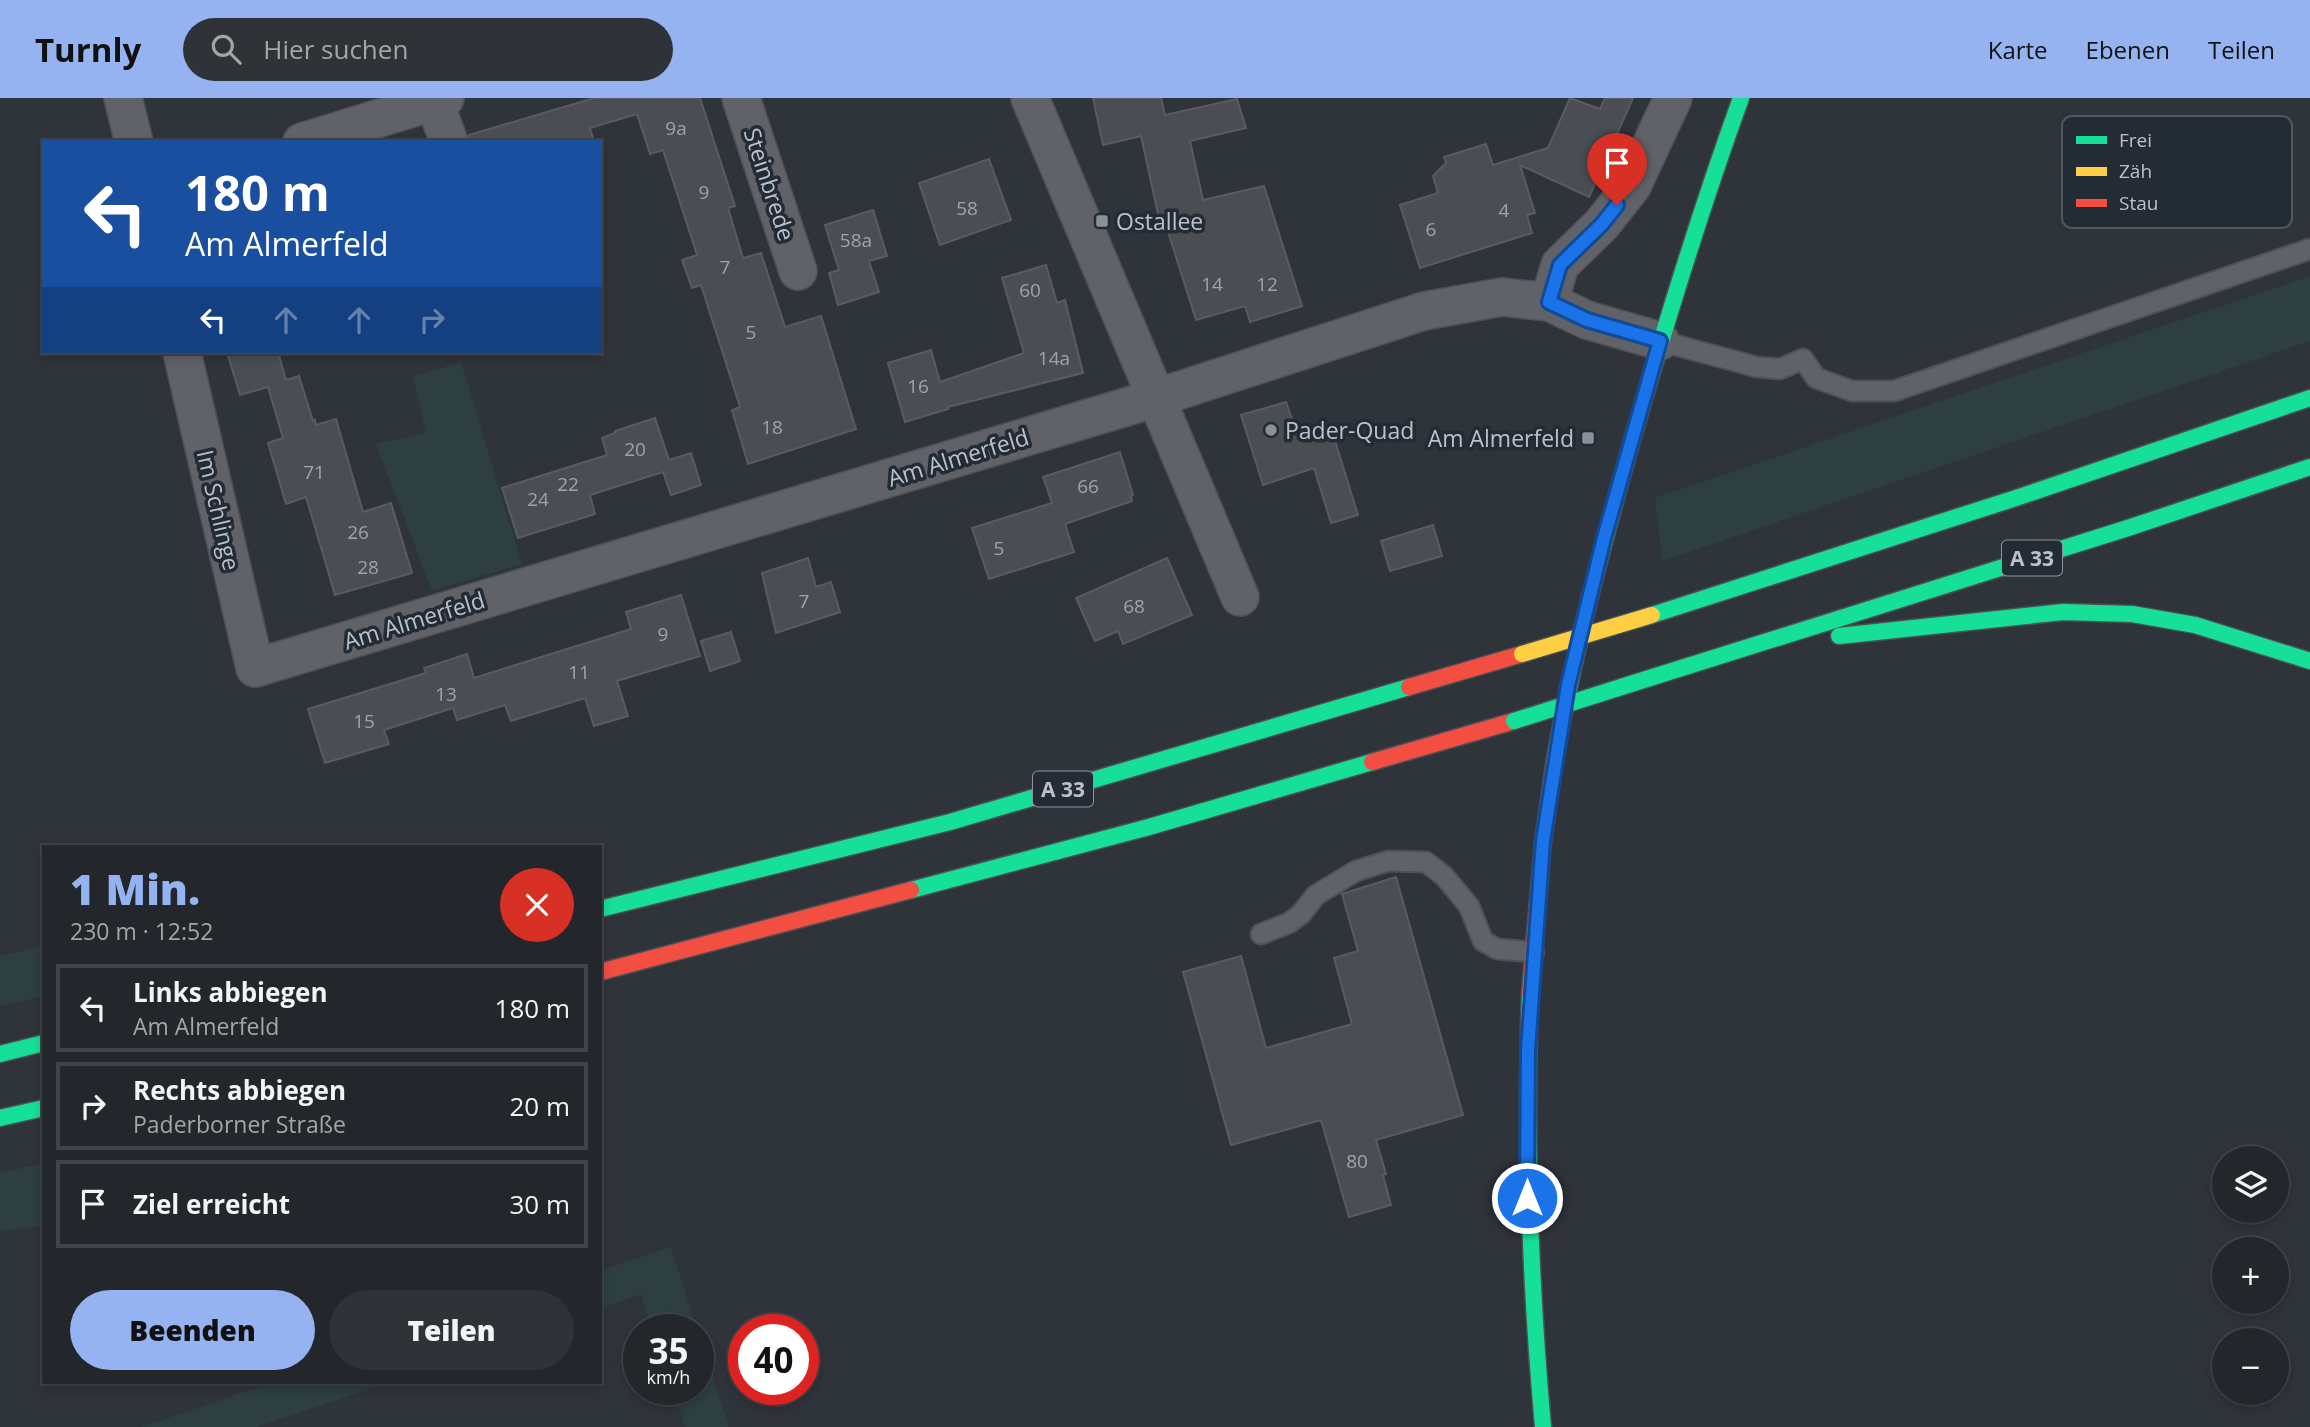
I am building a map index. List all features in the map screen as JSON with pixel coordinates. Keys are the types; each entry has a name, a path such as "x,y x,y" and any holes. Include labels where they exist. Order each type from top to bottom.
{"main road":[{"path":"1543,1427 1527,1198 1528,1050 1543,841 1568,685 1604,538 1705,194 1741,98"},
{"name":"A 33","path":"602,909 950,822 1522,654 1652,615 2032,492 2310,398"},
{"name":"A 33","path":"602,971 1149,827 1514,721 2115,532 2310,467"},
{"path":"1753,646 2063,612 2132,614 2195,625 2310,661"},
{"path":"0,1054 42,1044"},
{"path":"0,1118 42,1108"}],"street":[{"path":"123,98 134,140"},
{"name":"Steinbrede","path":"741,98 798,271"},
{"path":"1030,98 1240,597"},
{"path":"1549,302 1560,265 1602,224 1632,186 1673,98"},
{"path":"309,140 440,100 449,140"},
{"name":"Am Almerfeld","path":"255,668 1156,398 1424,311 1502,297 1549,302 1587,320 1660,341"},
{"name":"Im Schlinge","path":"182,354 255,668"}],"lane":[{"path":"1660,341 1757,367 1780,369 1803,359 1816,378 1852,391 1894,391 2310,249"},
{"path":"1261,934 1289,923 1301,914 1316,895 1356,871 1388,861 1426,862 1444,876 1469,906 1483,941 1497,949 1534,952"}],"shaded area":[{"path":"2310,276 2310,341 1662,561 1655,498"},
{"path":"461,362 522,564 432,591 376,444 426,433 413,376"},
{"path":"42,946 42,996 0,1006 0,956"},
{"path":"42,1163 42,1225 0,1232 0,1173"},
{"path":"671,1247 692,1314 648,1314 641,1294 602,1307 602,1270"},
{"path":"714,1381 729,1427 685,1427 678,1405 714,1405"},
{"path":"269,1384 383,1384 257,1427 141,1427"}],"building":[{"path":"594,98 700,98 735,206 728,208 743,258 761,253 785,327 821,316 856,429 748,464 732,410 740,407 701,285 692,288 682,260 697,255 663,150 650,154 637,114 590,128 593,140 470,140 469,135"},
{"path":"1093,98 1161,98 1165,115 1237,99 1246,128 1190,141 1203,200 1264,186 1302,306 1250,322 1245,306 1196,320 1165,222 1160,223 1141,136 1103,145"},
{"path":"1570,98 1600,109 1605,98 1633,98 1589,197 1520,165 1535,213 1527,215 1532,233 1420,268 1400,205 1438,193 1433,176 1446,163 1444,157 1486,144 1493,165 1548,148"},
{"path":"989,159 1011,220 940,245 919,183"},
{"path":"873,210 887,256 869,261 879,292 838,305 829,273 839,270 825,225"},
{"path":"1046,265 1057,303 1065,300 1083,373 948,407 905,422 888,363 931,350 940,382 1024,353 1002,278"},
{"path":"228,354 279,354 286,380 299,376 316,425 336,419 363,512 391,503 412,573 335,595 306,497 286,504 268,443 283,438 268,387 240,395"},
{"path":"1286,402 1300,441 1332,431 1358,515 1331,523 1314,468 1263,485 1241,415"},
{"path":"655,418 669,460 691,453 701,485 671,495 663,472 590,495 595,514 518,538 502,488 607,455 602,438"},
{"path":"1120,452 1133,495 1132,501 1065,524 1074,552 989,579 972,528 1052,503 1043,477"},
{"path":"1433,525 1442,556 1390,571 1381,541"},
{"path":"808,558 816,587 831,582 840,612 776,633 762,573"},
{"path":"1167,558 1192,615 1123,644 1118,631 1095,641 1076,598"},
{"path":"681,595 700,656 617,681 628,716 594,726 585,698 511,721 505,705 457,720 453,708 384,730 389,744 325,763 308,709 426,673 424,668 467,654 474,678 631,629 626,612"},
{"path":"731,632 740,661 710,671 701,641"},
{"path":"1396,877 1463,1115 1376,1140 1391,1205 1349,1217 1321,1120 1231,1145 1183,972 1241,956 1266,1048 1352,1024 1334,958 1358,951 1342,894"}],"traffic: fast":[{"path":"1554,765 1578,646 1629,451 1682,273 1741,98"},
{"path":"1652,615 2019,497 2310,398"},
{"path":"1637,682 2128,528 2310,467"},
{"path":"1839,636 2063,612 2132,614 2195,625 2310,661"},
{"path":"1514,721 1637,682"},
{"path":"602,909 950,822 1409,687"},
{"path":"911,890 1149,827 1372,762"},
{"path":"1530,993 1530,1210 1543,1427"},
{"path":"0,1054 42,1044"},
{"path":"0,1118 42,1108"}],"traffic: jam":[{"path":"1409,687 1522,654"},
{"path":"1372,762 1514,721"},
{"path":"1530,993 1543,842 1554,765"},
{"path":"602,971 911,890"}],"traffic: slow":[{"path":"1522,654 1652,615"}],"place":[{"name":"Ostallee","path":"1102,221"},
{"name":"Pader-Quad","path":"1271,430"},
{"name":"Am Almerfeld","path":"1588,438"}],"route":[{"path":"1527,1198 1528,1050 1543,841 1568,685 1604,538 1660,341 1587,320 1549,302 1560,265 1602,224 1617,205"}]}
